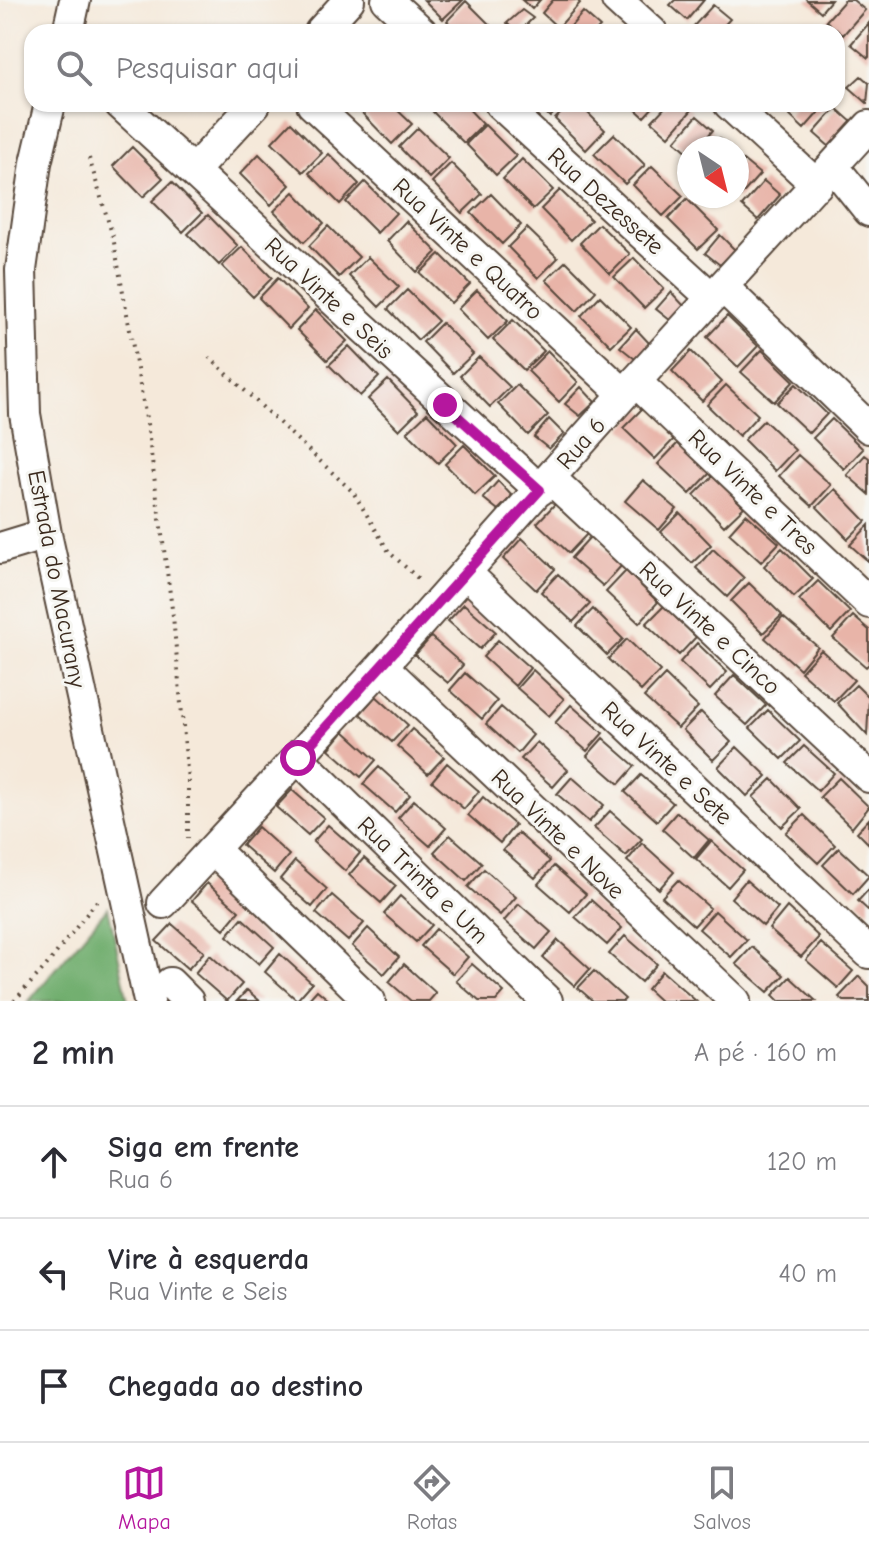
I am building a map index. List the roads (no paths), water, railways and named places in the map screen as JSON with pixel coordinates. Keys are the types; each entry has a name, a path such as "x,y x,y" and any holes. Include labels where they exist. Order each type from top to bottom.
{"street":[{"path":"70,24 75,0"},
{"path":"327,24 349,0"},
{"path":"387,0 413,24"},
{"path":"617,0 643,24"},
{"name":"Estrada do Macurany","path":"48,112 36,163 21,270 25,414 46,534 169,995"},
{"name":"Rua Vinte e Seis","path":"129,112 545,484"},
{"path":"193,171 248,112"},
{"name":"Rua Vinte e Quatro","path":"321,112 630,388"},
{"name":"Rua Dezessete","path":"509,112 718,292 869,428"},
{"path":"740,112 869,211"},
{"name":"Rua 6","path":"163,903 382,666 869,126"},
{"name":"Rua Vinte e Tres","path":"630,388 869,603"},
{"name":"Rua Vinte e Cinco","path":"545,484 869,777"},
{"path":"0,548 46,534"},
{"name":"Rua Vinte e Sete","path":"466,573 869,953"},
{"name":"Rua Vinte e Nove","path":"382,666 735,1001"},
{"name":"Rua Trinta e Um","path":"298,758 547,1001"},
{"path":"213,849 370,1001"}]}
